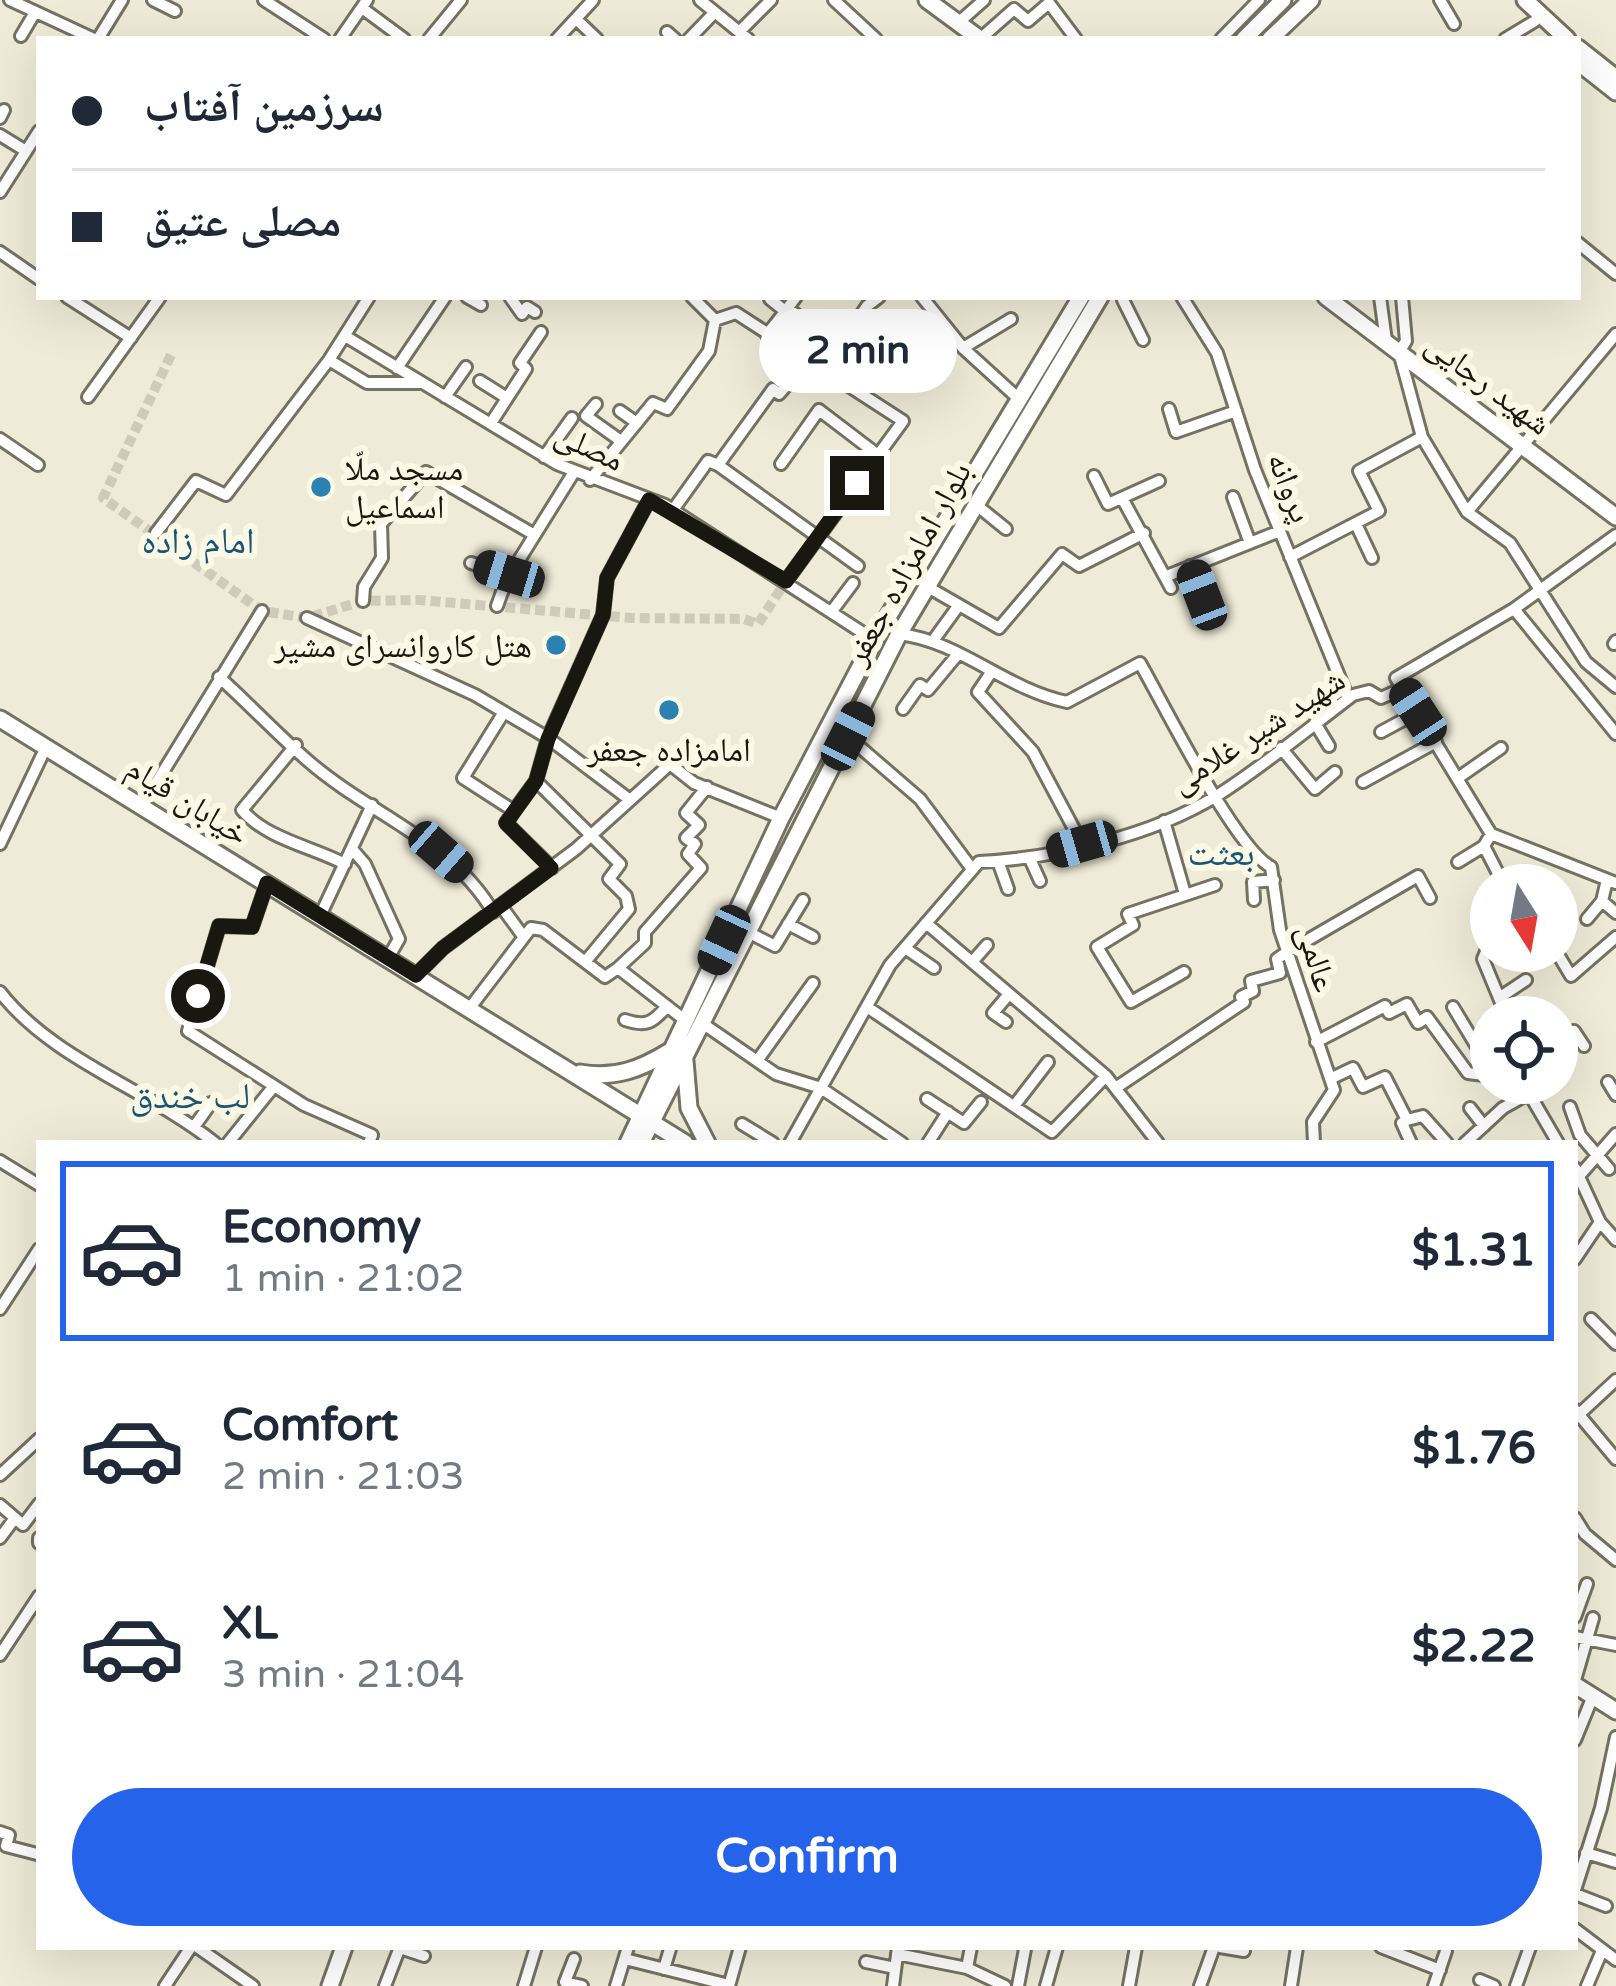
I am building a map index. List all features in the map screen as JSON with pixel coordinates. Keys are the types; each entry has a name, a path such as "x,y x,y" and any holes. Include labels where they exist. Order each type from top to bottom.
{"main road":[{"path":"927,0 976,36"},
{"path":"1247,36 1282,0"},
{"path":"1273,36 1311,0"},
{"path":"1515,0 1550,36"},
{"path":"1525,0 1564,36"},
{"path":"1581,50 1616,78"},
{"path":"1581,64 1616,92"},
{"name":"بلوار امامزاده جعفر","path":"644,1120 694,1022 781,818 874,640 946,535 1019,399 1092,300"},
{"name":"بلوار امامزاده جعفر","path":"694,1022 750,933 926,586 946,535 974,503 1092,300"},
{"name":"شهید رجایی","path":"1330,300 1616,517"},
{"name":"خیابان قیام","path":"0,719 680,1140"},
{"path":"567,1070 603,1077 675,1061 689,1108 705,1140"},
{"path":"630,1140 644,1120"},
{"path":"641,1140 644,1120"},
{"path":"1578,1685 1616,1711"},
{"path":"326,1986 338,1950"}],"street":[{"path":"10,0 89,36"},
{"path":"98,36 122,0"},
{"path":"153,0 176,11"},
{"path":"264,0 318,36"},
{"path":"431,36 461,0"},
{"path":"559,36 593,0"},
{"path":"700,0 743,35 771,0"},
{"path":"834,0 872,36"},
{"path":"958,23 983,0"},
{"path":"1224,36 1259,0"},
{"path":"1440,0 1454,25"},
{"path":"983,36 1014,9 1028,20 1047,1 1074,36"},
{"path":"342,36 365,4 401,36"},
{"path":"691,36 715,12"},
{"path":"21,36 34,14"},
{"path":"576,19 594,36"},
{"path":"1510,36 1535,21"},
{"path":"0,135 32,149 0,191"},
{"path":"1581,245 1616,274"},
{"path":"0,252 35,272"},
{"path":"72,300 131,338"},
{"path":"88,397 158,300"},
{"path":"156,533 196,481 226,495 329,360 367,300"},
{"path":"397,368 443,300"},
{"path":"472,300 481,305"},
{"path":"512,300 522,314 527,307 536,311"},
{"path":"697,300 715,320"},
{"path":"924,300 963,348 1019,399"},
{"path":"1092,300 1110,309 1124,300"},
{"path":"1125,300 1143,340"},
{"name":"پروانه","path":"1184,300 1217,352 1289,557 1348,698"},
{"path":"1381,300 1422,437 1467,512 1510,543 1586,662 1616,687"},
{"path":"1392,347 1406,341 1402,300"},
{"path":"826,366 863,302"},
{"path":"766,335 789,305 810,326"},
{"path":"715,320 736,313 806,362 826,366 865,388 903,421 786,581"},
{"path":"963,348 1011,319"},
{"path":"590,479 653,403 667,409 709,351 715,320"},
{"path":"491,424 526,369 520,363 542,332"},
{"path":"1467,512 1616,334"},
{"name":"مصلی","path":"345,336 544,457 673,510 874,640"},
{"path":"329,360 367,383 421,383"},
{"path":"718,465 773,389 779,394 806,362"},
{"path":"445,397 466,367"},
{"path":"479,381 507,398"},
{"path":"596,404 586,416 621,441"},
{"path":"1169,409 1176,432 1236,411"},
{"path":"781,464 819,410 878,455"},
{"path":"620,411 637,423"},
{"path":"544,457 572,418"},
{"path":"1289,557 1379,511 1359,471 1422,437"},
{"path":"0,439 38,465"},
{"path":"673,510 708,461 858,566"},
{"path":"363,601 364,587 382,558 381,524 426,472 533,534"},
{"path":"497,606 509,574 574,472"},
{"path":"1094,476 1108,504 1159,481"},
{"path":"1233,497 1250,543"},
{"path":"1122,498 1169,582 1190,566 1280,531"},
{"path":"551,868 506,823 536,781 548,739 603,615 607,578 649,500"},
{"path":"974,503 1006,529"},
{"path":"1356,524 1372,558"},
{"path":"926,586 999,628 1063,554 1079,566 1144,533"},
{"name":"شهید شیر غلامی","path":"972,869 979,862 1030,859 1164,820 1217,796 1348,698 1369,691 1382,698 1616,536"},
{"path":"471,563 509,574"},
{"path":"1190,566 1202,595"},
{"path":"832,611 853,583"},
{"path":"935,638 959,605"},
{"path":"1514,609 1616,734"},
{"path":"142,806 262,611"},
{"path":"307,618 504,712 630,800"},
{"path":"899,634 935,638 990,674 979,692 1033,752 1082,844"},
{"path":"902,710 920,685 928,690 958,654"},
{"name":"عالمی","path":"990,674 1035,696 1066,702 1140,663 1258,860 1271,867 1287,952 1332,1078"},
{"path":"219,677 296,745 302,757 474,881 523,936"},
{"path":"1399,683 1491,834 1611,881 1586,919"},
{"path":"504,712 463,778 514,811"},
{"path":"1381,732 1418,712"},
{"path":"1315,723 1329,746"},
{"path":"792,1140 905,948 972,869 920,799 848,736"},
{"path":"1363,782 1436,742"},
{"path":"296,745 242,810 256,826 345,864"},
{"path":"0,844 46,747"},
{"path":"1281,748 1315,789 1335,772"},
{"path":"1458,778 1501,748"},
{"path":"416,975 590,836 670,764 707,788 781,818"},
{"path":"536,781 620,864 608,879 626,896 629,909 585,962"},
{"path":"469,1009 531,928 543,930 605,977 645,943 645,932 701,868 688,854 695,844 686,838 699,825 686,813 707,788"},
{"path":"320,916 372,805"},
{"path":"1164,820 1185,894"},
{"path":"1458,862 1484,846 1491,834"},
{"path":"1484,846 1493,864"},
{"path":"352,850 365,864 397,934"},
{"path":"1030,859 1040,881"},
{"path":"998,861 1008,890"},
{"path":"1117,1087 1244,1002 1241,997 1253,991 1251,981 1280,973 1277,959 1287,952 1418,876 1430,898"},
{"path":"1254,900 1252,882 1274,880"},
{"path":"267,883 252,927 219,926 188,1031 274,1086 371,1139"},
{"path":"1184,972 1131,1002 1097,947 1132,925 1128,914 1215,885"},
{"path":"750,933 775,946 803,900"},
{"path":"1602,901 1616,913"},
{"path":"388,958 397,934 408,923"},
{"path":"926,923 1106,1076 1156,1140"},
{"path":"788,924 813,937"},
{"path":"1578,970 1616,937"},
{"path":"972,962 987,945"},
{"path":"905,948 934,968"},
{"path":"618,968 667,1006 776,1074 821,1088 898,1140"},
{"path":"1502,996 1526,980"},
{"path":"757,1061 813,983"},
{"path":"0,992 35,1033 148,1094 211,1140"},
{"path":"1006,1022 993,1013 1009,994"},
{"path":"1316,1042 1384,1006 1389,1013 1407,1004 1418,1023 1427,1017 1470,1073"},
{"path":"625,1020 641,1025 655,1022 667,1006"},
{"path":"867,1007 1052,1132 1106,1076"},
{"path":"1453,1007 1470,1035"},
{"path":"1578,1037 1584,1046"},
{"path":"1014,1106 1048,1062"},
{"path":"1314,1140 1313,1122 1334,1090 1332,1078 1353,1068 1363,1087 1385,1077 1408,1120"},
{"path":"1608,1082 1616,1095"},
{"path":"230,1140 274,1086"},
{"path":"927,1099 964,1123 981,1102"},
{"path":"194,1127 211,1103"},
{"path":"1468,1140 1508,1104"},
{"path":"1535,1104 1556,1140"},
{"path":"1570,1107 1594,1155 1609,1169"},
{"path":"1470,1108 1484,1126"},
{"path":"930,1140 948,1112"},
{"path":"1410,1140 1402,1123 1423,1116 1444,1140"},
{"path":"742,1124 768,1140"},
{"path":"1616,1134 1578,1172 1600,1222 1616,1240"},
{"path":"0,1161 36,1183"},
{"path":"1578,1255 1600,1222"},
{"path":"0,1309 36,1254"},
{"path":"1591,1319 1616,1343"},
{"path":"1578,1412 1616,1380"},
{"path":"1578,1416 1616,1459"},
{"path":"0,1475 36,1441"},
{"path":"0,1505 23,1525 36,1508"},
{"path":"0,1538 15,1518"},
{"path":"1578,1521 1616,1560"},
{"path":"1603,1550 1616,1537"},
{"path":"1578,1610 1587,1584"},
{"path":"0,1655 36,1600"},
{"path":"1593,1618 1581,1638 1616,1646"},
{"path":"1578,1733 1593,1696"},
{"path":"1578,1881 1616,1737"},
{"path":"1601,1808 1616,1813"},
{"path":"0,1832 9,1835 6,1846 36,1854"},
{"path":"1586,1853 1616,1862"},
{"path":"1578,1893 1606,1906"},
{"path":"1578,1932 1600,1953 1616,1960"},
{"path":"165,1986 200,1950"},
{"path":"202,1950 254,1986"},
{"path":"385,1986 399,1950"},
{"path":"408,1950 424,1956"},
{"path":"524,1986 535,1950"},
{"path":"664,1969 670,1950"},
{"path":"616,1986 627,1953 664,1969 729,1985 739,1950"},
{"path":"967,1968 970,1950"},
{"path":"1018,1986 1025,1950"},
{"path":"1046,1986 1056,1950"},
{"path":"1129,1986 1135,1950"},
{"path":"1200,1986 1216,1950"},
{"path":"1237,1950 1244,1951"},
{"path":"1291,1986 1297,1950"},
{"path":"1389,1950 1440,1970"},
{"path":"1516,1986 1526,1950"},
{"path":"1434,1986 1446,1951"},
{"path":"1587,1986 1600,1953"},
{"path":"893,1986 897,1957"},
{"path":"866,1962 897,1957 967,1968 1005,1986"},
{"path":"574,1958 566,1982 582,1986"},
{"path":"1480,1980 1494,1986"}],"tunnel":[{"path":"171,355 103,498 262,611 307,618 363,601 419,600 631,618 744,619 758,624 786,581"}],"place":[{"name":"مسجد ملّا اسماعیل","path":"321,487"},
{"name":"هتل کاروانسرای مشیر","path":"556,645"},
{"name":"امامزاده جعفر","path":"669,710"}],"district":[{"name":"امام زاده","path":"198,540"},
{"name":"بعثت","path":"1221,852"},
{"name":"لب خندق","path":"190,1095"}],"route":[{"path":"198,996 219,926 234,922 252,927 267,883 416,975 443,948 551,868 506,823 536,781 548,739 603,615 607,578 649,500 673,510 786,581 857,483"}]}
